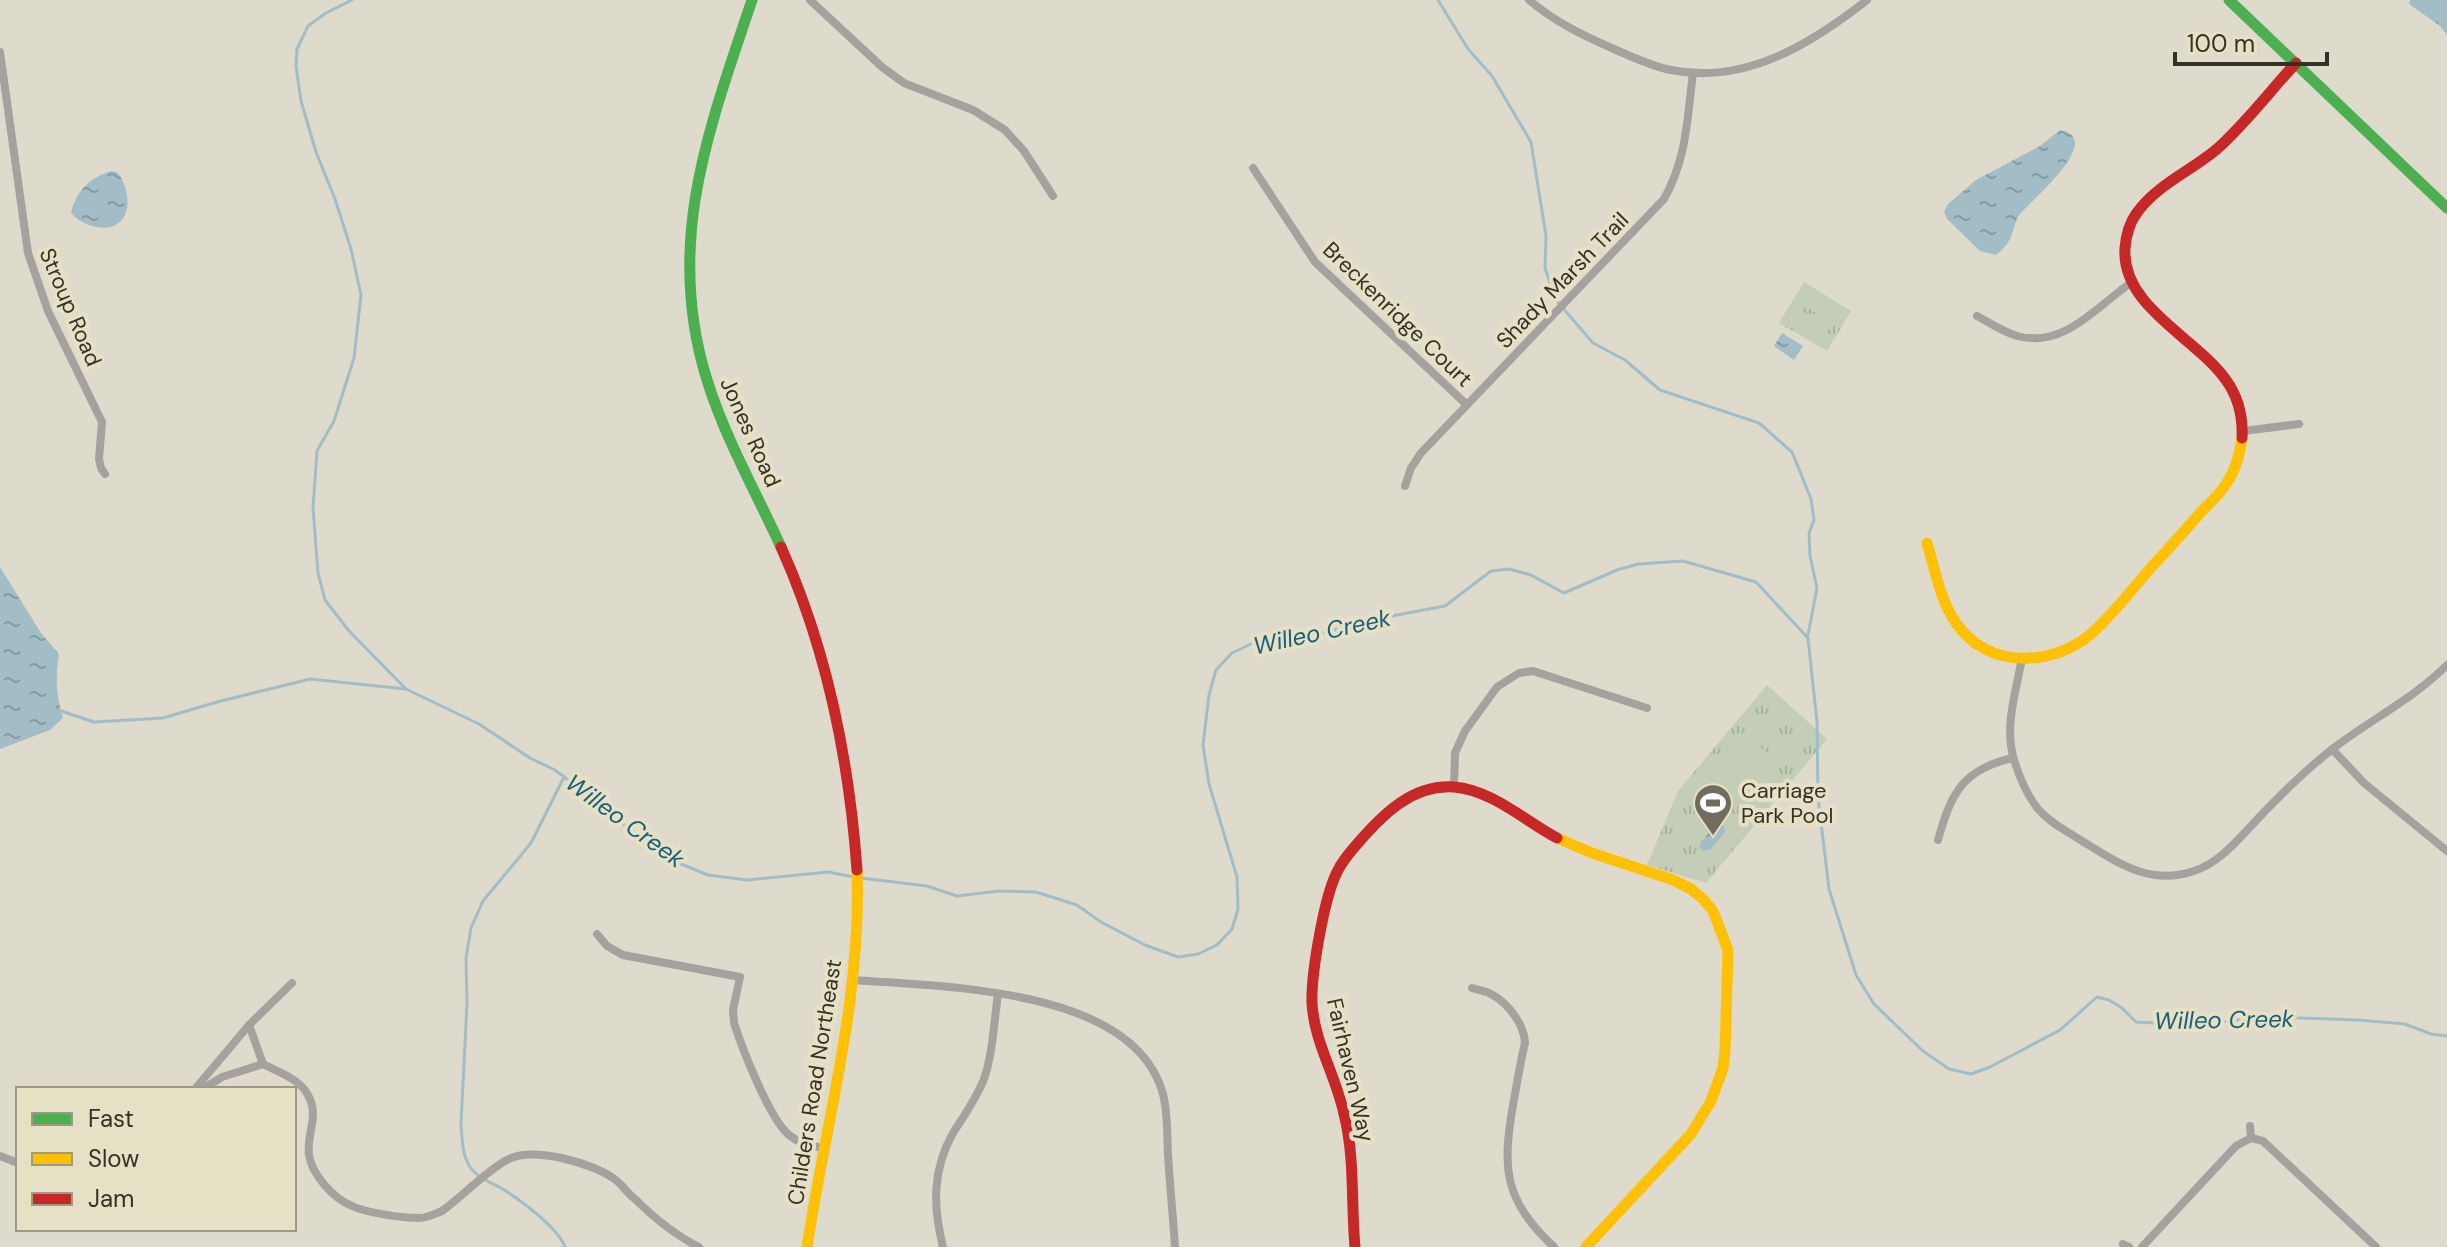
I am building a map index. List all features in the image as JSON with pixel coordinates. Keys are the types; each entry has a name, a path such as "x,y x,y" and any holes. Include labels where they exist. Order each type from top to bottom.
{"street":[{"name":"Jones Road","path":"752,0 697,178 689,236 689,293 696,342 711,398 787,561 815,639 844,759 856,876"},
{"path":"810,0 882,67 904,83 973,110 1005,130 1024,151 1053,196"},
{"path":"1529,0 1573,31 1649,64 1693,73 1733,71 1772,60 1796,48 1867,0"},
{"path":"2229,0 2447,208"},
{"name":"Stroup Road","path":"0,52 28,253 48,311 102,422 99,459 105,474"},
{"path":"1927,543 1949,610 1961,631 1974,644 2006,657 2042,658 2061,653 2093,632 2226,485 2239,459 2243,431 2238,401 2225,376 2145,300 2132,282 2125,264 2124,245 2128,226 2138,208 2151,195 2219,147 2296,63"},
{"name":"Shady Marsh Trail","path":"1405,486 1411,468 1421,453 1664,199 1682,157 1693,73"},
{"name":"Breckenridge Court","path":"1253,168 1315,262 1467,405"},
{"path":"1977,316 2017,336 2034,339 2051,337 2075,327 2132,282"},
{"path":"2243,431 2299,424"},
{"path":"2022,658 2010,720 2013,758 2032,800 2050,820 2124,867 2167,876 2195,871 2221,856 2286,789 2332,749 2416,693 2447,665"},
{"path":"1586,1247 1691,1134 1711,1101 1723,1068 1725,1051 1728,950 1725,935 1705,900 1681,883 1571,845 1481,795 1454,787 1455,753 1458,741 1497,687 1519,673 1533,671 1647,708"},
{"path":"2332,749 2364,783 2447,851"},
{"path":"1938,840 1948,805 1964,783 1996,762 2013,758"},
{"name":"Fairhaven Way","path":"1355,1247 1347,1123 1316,1026 1313,1007 1314,972 1330,889 1337,870 1349,853 1394,805 1424,791 1454,787"},
{"name":"Childers Road Northeast","path":"807,1247 854,980 856,876"},
{"path":"597,934 607,946 623,955 740,977 733,1010 734,1023 775,1117 791,1137 804,1144 824,1148"},
{"path":"854,980 1042,1000 1092,1020 1130,1043 1149,1065 1164,1096 1175,1247"},
{"path":"197,1087 249,1025 292,983"},
{"path":"1472,988 1492,994 1506,1006 1524,1031 1525,1043 1508,1131 1507,1164 1510,1183 1526,1218 1554,1247"},
{"path":"943,1247 935,1203 939,1167 986,1074 998,994"},
{"path":"249,1025 263,1064 299,1083 308,1095 314,1119 309,1157 320,1177 345,1202 362,1210 418,1218 442,1211 507,1159 526,1155 562,1159 592,1167 617,1182 665,1225 699,1247"},
{"path":"206,1087 222,1077 263,1064"},
{"path":"2250,1126 2251,1138"},
{"path":"2142,1247 2236,1146 2251,1138 2263,1141 2376,1247"}],"green space":[{"path":"1804,282 1851,311 1827,351 1779,323"},
{"path":"1810,290 1841,308 1833,323 1801,304"},
{"path":"1798,309 1830,327 1821,342 1790,324"},
{"path":"1767,685 1827,739 1706,883 1647,865 1678,791"},
{"path":"1743,733 1778,762 1778,768 1753,799 1746,801 1710,771 1710,765 1735,734"}],"water":[{"path":"2410,0 2447,0 2447,35 2440,26 2409,4"},
{"path":"2060,130 2072,136 2075,146 2070,158 2018,217 2003,248 1996,255 1980,251 1947,219 1944,212 1948,204 1976,180 2040,146"},
{"path":"111,171 121,177 126,191 126,213 117,224 106,228 79,220 71,212 80,192 96,177"},
{"path":"1782,333 1803,346 1794,360 1774,346"},
{"path":"0,567 41,633 59,654 57,686 63,718 50,730 0,749"},
{"name":"Carriage Park Pool","path":"1716,820 1725,832 1711,849 1704,851 1700,843"}],"waterway":[{"path":"352,0 308,26 297,49 301,101 351,249 361,295 354,358 334,421 317,451 313,508 318,573 325,600 349,631 406,689"},
{"path":"1438,0 1468,49 1492,76 1531,142 1546,236 1545,268 1556,300 1593,343 1625,360 1660,390 1759,423 1792,452 1811,499 1814,520 1809,533 1810,556 1817,588 1808,635"},
{"name":"Willeo Creek","path":"861,878 927,886 957,896 999,891 1036,892 1077,905 1101,922 1145,945 1178,957 1198,954 1217,945 1232,929 1238,909 1237,877 1209,784 1203,745 1209,695 1216,670 1232,653 1259,640 1323,633 1365,621 1445,606 1491,571 1509,569 1531,575 1564,593 1638,564 1683,561 1756,582 1808,638 1817,722 1818,797 1829,889 1856,975 1874,1004 1923,1051 1949,1069 1971,1074 1990,1067 2060,1030 2097,997 2122,1008 2136,1022 2192,1025 2268,1017 2358,1020 2405,1024 2431,1034 2447,1036"},
{"name":"Willeo Creek","path":"61,711 94,722 163,718 310,679 406,689 479,724 530,758 555,770 607,809 635,835 674,861 708,875 747,880 828,872 854,877"},
{"path":"563,779 531,843 483,901 471,928 466,958 461,1124 465,1157 470,1167 531,1209 548,1224 565,1247"}],"traffic: fast":[{"path":"752,0 721,95 697,187 691,234 690,281 695,330 714,402 781,547"},
{"path":"2229,0 2447,208"}],"traffic: slow":[{"path":"1927,543 1946,605 1969,638 1985,649 2002,655 2020,658 2058,653 2075,645 2100,626 2218,495 2235,468 2242,438"},
{"path":"1557,838 1691,889 1713,911 1728,950 1725,1051 1723,1068 1711,1101 1691,1134 1586,1247"},
{"path":"807,1247 848,1012 857,918 857,870"}],"traffic: jam":[{"path":"2242,438 2239,408 2226,380 2148,305 2135,288 2127,269 2125,244 2131,222 2144,204 2217,149 2296,63"},
{"path":"781,547 811,625 833,705 842,745 857,870"},
{"path":"1355,1247 1347,1130 1317,1031 1312,1003 1319,936 1337,872 1352,850 1389,812 1412,796 1439,787 1468,789 1482,794 1557,838"}],"place":[{"name":"Carriage Park Pool","path":"1713,837"}]}
